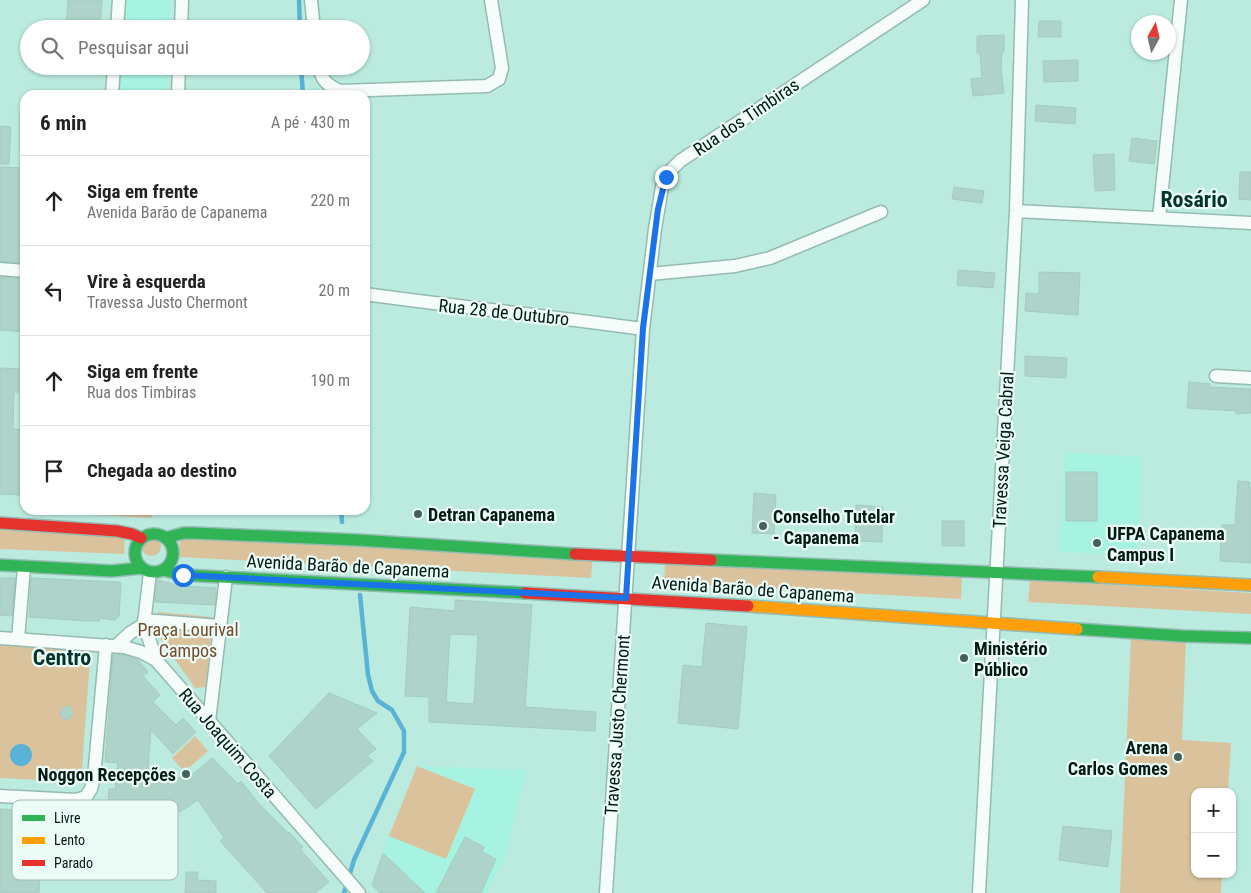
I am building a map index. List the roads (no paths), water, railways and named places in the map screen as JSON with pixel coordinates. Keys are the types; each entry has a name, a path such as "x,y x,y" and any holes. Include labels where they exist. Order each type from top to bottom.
{"street":[{"path":"118,20 119,0"},
{"path":"181,20 182,0"},
{"path":"311,0 313,20"},
{"path":"369,90 487,86 499,79 502,68 491,0"},
{"name":"Rua dos Timbiras","path":"628,557 643,328 660,197 666,177 672,169 691,153 923,0"},
{"path":"1159,218 1181,0"},
{"name":"Travessa Veiga Cabral","path":"979,893 1016,211 1020,2"},
{"path":"112,90 113,75"},
{"path":"178,90 179,75"},
{"path":"320,75 328,86 338,90"},
{"path":"1016,211 1251,223"},
{"path":"650,274 752,264 881,212"},
{"path":"0,269 20,271"},
{"name":"Rua 28 de Outubro","path":"370,295 433,304 643,328"},
{"path":"1216,376 1251,378"},
{"path":"0,523 117,531 141,538"},
{"name":"Avenida Barão de Capanema","path":"165,538 193,533 357,540 628,557 997,572 1251,585"},
{"path":"0,565 112,571 163,570 171,561 173,555 172,548 165,538 154,534 141,538 137,544 135,557 145,570"},
{"name":"Travessa Justo Chermont","path":"606,893 628,557"},
{"path":"18,638 24,567"},
{"name":"Rua Joaquim Costa","path":"145,570 144,622 156,660 360,893"},
{"name":"Avenida Barão de Capanema","path":"163,570 183,575 626,598 1182,636 1251,638"},
{"path":"209,721 226,577"},
{"path":"111,645 144,622 220,626"},
{"path":"0,638 111,645 134,650 156,660"},
{"path":"0,796 76,800 86,797 91,789 96,763 111,645"}],"water":[{"path":"21,744 31,751 32,755 25,765 21,766 11,759 10,755 17,745"}],"waterway":[{"path":"299,0 300,20"},
{"path":"302,75 303,90"},
{"path":"341,515 342,522"},
{"path":"344,893 354,860 404,752 404,731 392,710 378,701 372,691 368,675 360,595"}],"place":[{"name":"Detran Capanema","path":"418,514"},
{"name":"Conselho Tutelar - Capanema","path":"763,526"},
{"name":"UFPA Capanema Campus I","path":"1097,543"},
{"name":"Ministério Público","path":"964,658"},
{"name":"Arena Carlos Gomes","path":"1178,757"},
{"name":"Noggon Recepções","path":"186,774"}],"district":[{"name":"Rosário","path":"1194,199"},
{"name":"Centro","path":"62,657"}],"park label":[{"name":"Praça Lourival Campos","path":"188,639"}]}
